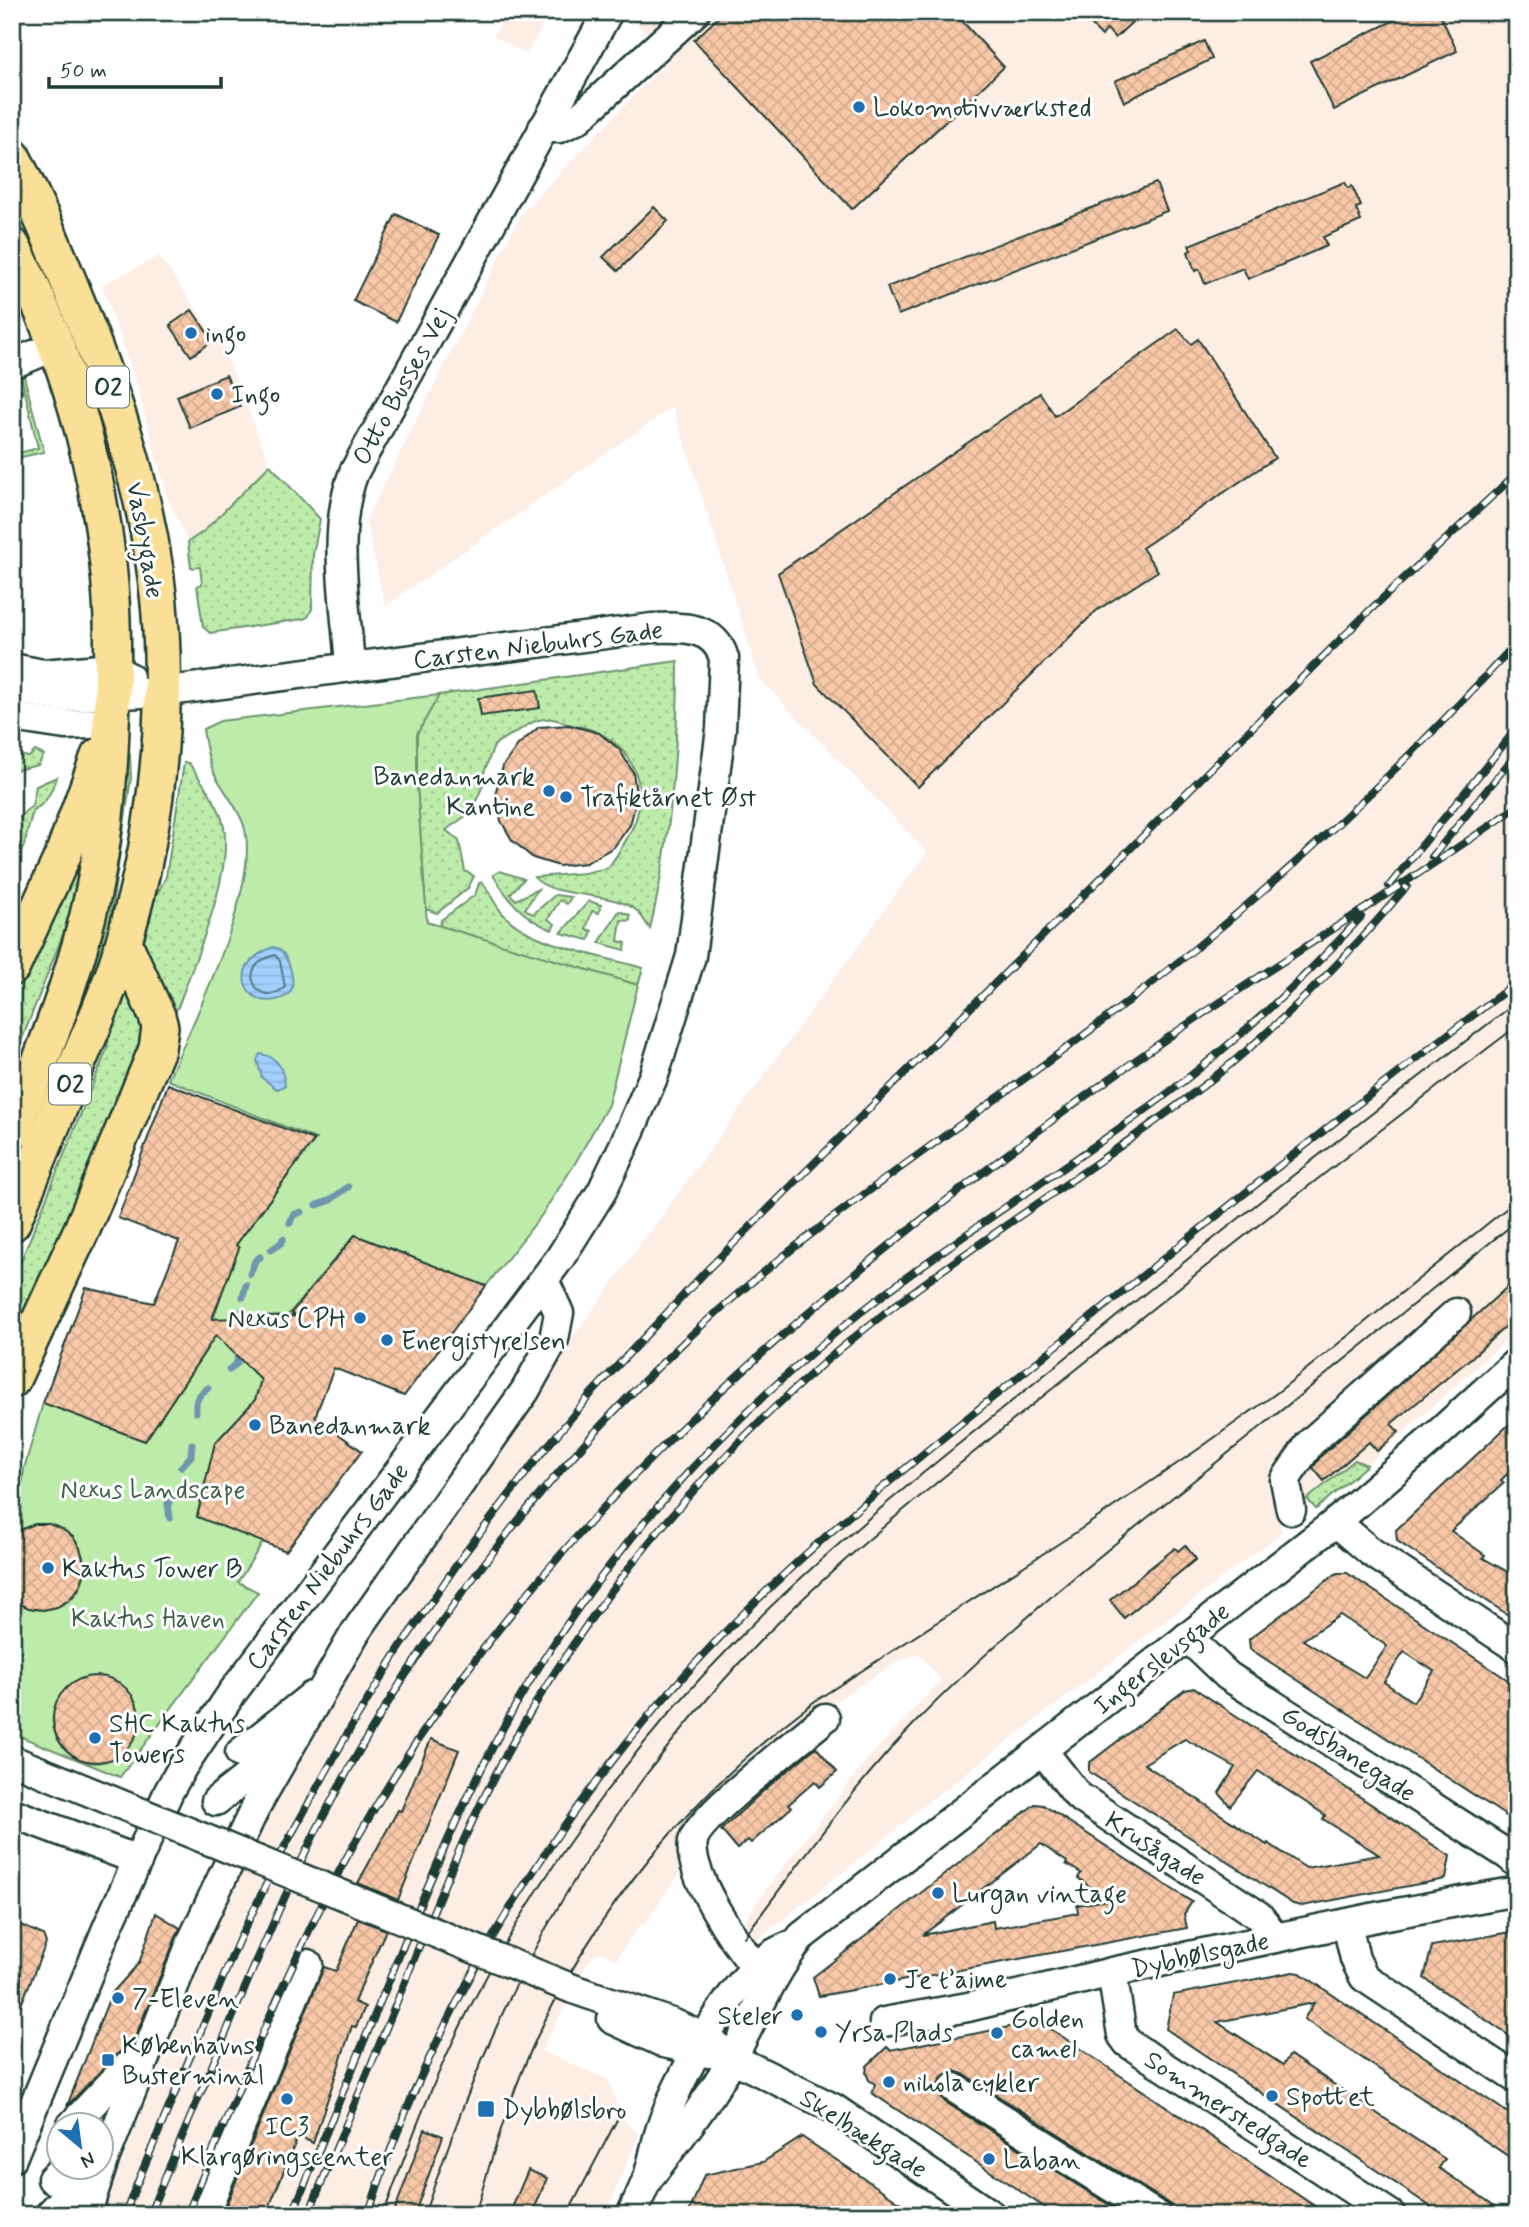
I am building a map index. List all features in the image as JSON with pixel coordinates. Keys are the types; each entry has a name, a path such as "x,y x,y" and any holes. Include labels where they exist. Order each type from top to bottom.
{"main road":[{"name":"Vasbygade","path":"12,156 64,270 99,358 125,437 155,570 161,631 162,743 156,800 124,943"},
{"name":"Vasbygade","path":"12,246 56,346 89,461 110,585 112,695 107,807 85,930 55,1023 12,1132"},
{"path":"12,968 63,855 112,695"},
{"path":"12,1380 83,1227 157,1049 160,1027 157,1016 124,943"},
{"name":"O2","path":"12,1223 103,1002 124,943"}],"street":[{"name":"Otto Busses Vej","path":"350,666 341,544 345,494 354,472 608,12"},
{"path":"543,128 559,128 578,119 695,12"},
{"path":"12,364 56,346"},
{"name":"Carsten Niebuhrs Gade","path":"12,2158 108,1926 183,1766 232,1693 544,1280 602,1191 624,1145 657,1068 691,956 722,729 724,659 721,648 706,633 652,628 161,692 112,695"},
{"path":"12,668 43,674 112,695"},
{"path":"12,689 64,697 112,695"},
{"path":"12,717 65,725 112,695"},
{"path":"116,2127 198,1925 257,1804 355,1633 525,1391 554,1339 559,1313 544,1280"},
{"path":"1291,1510 1285,1480 1310,1443 1456,1313"},
{"name":"Ingerslevsgade","path":"647,2180 696,2116 732,2058 765,1991 796,1943 822,1918 1043,1751 1336,1522 1517,1362"},
{"path":"1336,1522 1371,1552 1517,1648"},
{"name":"Godsbanegade","path":"1187,1637 1228,1675 1517,1863"},
{"path":"240,1753 325,1685"},
{"path":"757,1967 744,1954 696,1871 692,1855 693,1839 708,1818 825,1718"},
{"path":"216,1801 294,1740"},
{"name":"Krusågade","path":"1043,1751 1078,1796 1259,1916 1276,1938"},
{"path":"12,1760 573,1989 672,2023 702,2044 732,2058"},
{"path":"12,1813 138,1860"},
{"name":"Dybbølsgade","path":"884,2022 968,2007 1112,1972 1276,1938 1517,1891"},
{"path":"1346,1924 1355,1959 1364,1978 1517,2079"},
{"name":"Ingerslevsgade","path":"632,2215 647,2180 675,2093 730,1997 769,1956 796,1943"},
{"path":"204,2215 307,1964"},
{"name":"Sommerstedgade","path":"1112,1972 1122,2035 1128,2043 1391,2215"},
{"path":"84,2112 129,2065 145,2057"},
{"name":"Skelbækgade","path":"732,2058 833,2108 991,2215"},
{"path":"954,2088 1156,2215"},
{"path":"115,2112 127,2104"},
{"path":"49,2215 80,2182"},
{"path":"86,2215 95,2182"}],"shaded area":[{"path":"507,12 550,12 527,54 494,36"},
{"path":"624,12 1517,12 1517,1331 1367,1465 1355,1460 1279,1520 1282,1532 918,1810 752,1944 737,1931 768,1887 872,1754 941,1680 919,1654 901,1660 813,1715 684,1866 645,1924 642,1922 616,1960 600,1952 588,1962 541,2051 609,2080 619,2112 627,2124 639,2134 605,2215 102,2215 196,1968 280,1792 377,1625 568,1344 927,852 760,679 673,407 385,606 366,520 521,214 671,57"},
{"path":"159,256 223,347 270,465 204,531 188,542 167,496 136,383 102,285"}],"green space":[{"path":"12,331 44,452 17,458 12,437 15,437 19,453 38,448 25,392 12,395 12,392 24,389 12,350"},
{"path":"270,465 320,519 313,555 312,609 308,617 303,619 210,633 203,627 197,586 202,584 200,567 191,568 188,542 204,531"},
{"path":"678,661 672,796 650,929 637,911 627,904 554,889 534,877 608,868 635,822 639,804 639,787 635,772 618,746 589,729 551,719 534,722 495,745 483,775 485,781 471,812 446,830 459,841 465,871 474,876 468,888 437,913 426,909 417,787 417,734 439,695"},
{"path":"439,695 417,734 417,787 427,922 638,985 608,1105 541,1216 486,1286 355,1235 287,1316 272,1341 255,1400 215,1443 197,1516 263,1542 238,1582 258,1592 120,1777 12,1733 12,1598 34,1609 48,1609 69,1601 81,1586 84,1568 80,1551 70,1536 55,1526 35,1525 12,1536 12,1505 23,1480 43,1403 145,1441 207,1349 209,1334 237,1243 316,1139 168,1080 208,990 234,917 243,882 247,851 244,826 213,770 203,729 220,721","holes":["89,1677 113,1681 130,1693 136,1702 138,1723 130,1745 117,1756 99,1763 82,1760 67,1751 57,1738 53,1721 56,1704 67,1689"]},
{"path":"127,748 130,754 131,778 106,948 12,1185 12,1167 59,1053"},
{"path":"35,751 44,755 38,765 12,771 12,754 29,757"},
{"path":"184,763 189,763 212,797 222,819 224,862 212,913 178,1007 169,1023 142,961 141,924 166,877"},
{"path":"57,777 45,801 33,810 24,846 16,859 20,863 17,871 12,868 12,842 16,826 32,806 36,786"},
{"path":"79,869 67,924 12,1065 12,992 33,944"},
{"path":"500,871 524,879 510,894 516,900 538,889 525,909 533,914 555,895 571,897 567,904 560,900 548,919 555,924 552,930 533,920 511,901 493,875"},
{"path":"483,882 503,914 530,934 568,948 643,968 638,985 440,926 441,920 475,895 479,883"},
{"path":"589,901 601,905 599,913 592,911 586,929 592,931 589,940 561,933"},
{"path":"619,911 630,915 630,921 621,920 618,941 626,943 625,950 599,943"},
{"path":"125,986 147,1037 12,1347 12,1283 107,1049 110,1027"},
{"path":"1355,1460 1367,1465 1316,1509 1307,1499"}],"water":[{"path":"273,947 286,957 292,976 292,988 283,998 263,1000 254,996 247,988 245,970 256,956"},
{"path":"260,1054 271,1057 278,1064 285,1086 277,1089 262,1078 257,1060"}],"building":[{"name":"Lokomotivværksted","path":"724,12 954,12 1004,67 852,209 694,40"},
{"name":"Lokomotivværksted","path":"1078,12 1143,12 1115,38 1107,29 1102,36"},
{"path":"1411,12 1439,12 1457,51 1334,110 1310,61"},
{"path":"1204,41 1212,59 1124,102 1115,81"},
{"path":"1345,182 1348,188 1352,186 1361,206 1356,208 1361,221 1323,237 1327,246 1248,279 1243,268 1205,284 1199,269 1195,271 1188,252 1191,250 1189,245"},
{"path":"1156,183 1167,211 898,315 887,287"},
{"path":"654,207 668,221 618,271 603,257"},
{"path":"396,214 439,235 396,322 353,301"},
{"name":"ingo","path":"192,310 213,341 191,356 170,325"},
{"path":"1178,329 1191,344 1198,339 1275,458 1142,548 1158,571 1096,611 918,787 817,684 778,573 1040,393 1055,416"},
{"path":"226,375 240,407 190,428 177,396"},
{"path":"537,690 540,708 481,716 478,698"},
{"name":"Trafiktårnet Øst","path":"569,725 599,733 619,749 633,772 637,799 630,825 614,847 586,863 559,866 533,858 512,840 501,821 496,791 503,766 518,745 539,727"},
{"name":"Nexus CPH","path":"168,1084 314,1140 236,1245 239,1248 212,1319 295,1316 291,1313 355,1235 486,1286 404,1396 334,1368 315,1417 362,1451 286,1551 197,1517 215,1443 255,1400 261,1380 216,1335 145,1441 43,1403 86,1288 154,1303 179,1241 118,1218"},
{"path":"1517,1278 1517,1316 1391,1424 1399,1432 1377,1451 1369,1442 1324,1481 1313,1468 1321,1456"},
{"path":"1517,1417 1517,1465 1501,1480 1504,1483 1451,1531 1485,1555 1483,1558 1517,1577 1517,1621 1397,1541 1396,1530"},
{"name":"Kaktus Tower B","path":"35,1524 49,1524 73,1537 84,1562 84,1575 79,1588 70,1599 57,1607 43,1610 29,1608 12,1600 12,1536"},
{"path":"1185,1545 1196,1559 1124,1618 1110,1600 1175,1548 1178,1551"},
{"path":"1337,1573 1347,1573 1517,1686 1517,1823 1250,1649 1249,1639","holes":["1340,1615 1387,1646 1365,1678 1303,1640","1404,1652 1434,1671 1413,1702 1384,1682"]},
{"path":"96,1676 120,1683 132,1695 139,1719 132,1743 120,1755 96,1762 72,1755 60,1743 53,1719 60,1695 72,1683"},
{"path":"1194,1688 1450,1856 1446,1879 1302,1906 1293,1904 1089,1772 1089,1763 1185,1690","holes":["1185,1739 1235,1767 1219,1793 1230,1806 1258,1771 1325,1815 1323,1819 1379,1855 1306,1868 1144,1764"]},
{"path":"431,1739 459,1750 398,1900 358,1883 398,1810 401,1811"},
{"path":"816,1747 837,1772 820,1787 815,1781 789,1804 792,1807 751,1843 748,1840 737,1849 721,1830"},
{"path":"1035,1804 1043,1805 1192,1902 1184,1914 1187,1928 819,1996 813,1977","holes":["1041,1844 1067,1862 1066,1864 1081,1873 1078,1878 1108,1900 1077,1905 1078,1913 994,1928 993,1921 923,1935"]},
{"path":"156,1913 180,1928 132,2045 117,2054 67,2106 111,1994 139,1963"},
{"name":"IC3 Klargøringscenter","path":"358,1919 386,1930 354,2002 365,2007 356,2027 352,2026 313,2143 298,2136 266,2215 222,2215 324,1967 336,1971"},
{"path":"12,1921 43,1935 46,1943 13,2025"},
{"path":"1517,1931 1517,2041 1424,1978 1432,1946"},
{"path":"1293,1972 1300,1973 1517,2119 1517,2162 1304,2019 1314,2003 1217,2022 1283,2065 1290,2055 1445,2159 1439,2168 1508,2215 1443,2215 1166,2029 1173,1995"},
{"path":"1030,2023 1051,2029 1328,2215 1183,2215 963,2074 954,2071 946,2074 937,2088 945,2102 1119,2211 1117,2215 1056,2215 872,2093 875,2084 869,2080 867,2066 887,2047 890,2050"},
{"path":"425,2129 443,2136 414,2215 393,2215"},
{"path":"802,2137 919,2215 688,2215 704,2175 763,2162"},
{"path":"528,2170 547,2178 532,2215 509,2215"}],"waterway":[{"path":"317,1205 329,1201 348,1187"},
{"path":"290,1223 293,1215 301,1212"},
{"path":"271,1250 283,1239"},
{"path":"250,1274 255,1261 260,1257"},
{"path":"243,1297 246,1285"},
{"path":"238,1328 241,1312"},
{"path":"229,1370 237,1363 238,1350"},
{"path":"196,1412 198,1398 208,1388"},
{"path":"181,1467 191,1456 192,1444"},
{"path":"170,1518 168,1504 173,1493"}],"tram line":[{"path":"383,2215 452,2043 521,1917 552,1868 620,1773 696,1683 774,1603 896,1496 1232,1223 1517,1002"},
{"path":"424,2215 482,2059 541,1937 579,1872 642,1780 731,1672 820,1583 948,1473 1222,1254 1517,1026"},
{"path":"475,2215 515,2089 557,1997 585,1948 651,1856 728,1774 770,1736 815,1701 1072,1535 1278,1392 1517,1200"},
{"path":"744,1937 868,1775 913,1725 987,1653 1106,1551 1517,1221"},
{"path":"567,2215 619,2116"}],"railway":[{"path":"124,2215 238,1942 285,1846 351,1727 399,1649 464,1554 536,1460 591,1394 708,1269 1368,612 1517,473"},
{"path":"149,2215 253,1969 320,1823 395,1691 437,1628 529,1507 631,1394 734,1297 836,1215 1048,1062 1211,935 1369,794 1420,745 1517,642"},
{"path":"1389,886 1517,728"},
{"path":"1432,857 1517,753"},
{"path":"187,2215 277,1999 328,1893 385,1791 440,1708 498,1629 561,1554 627,1483 696,1414 768,1348 920,1221 989,1168 1201,1015 1517,807"},
{"path":"308,2215 450,1871 492,1780 574,1643 650,1542 734,1447 826,1361 920,1287 1116,1150 1239,1057 1314,987 1362,938 1407,886"},
{"path":"292,2215 462,1809 514,1708 582,1603 620,1552 702,1457 747,1412 840,1329 918,1268 1123,1126 1190,1076 1266,1012 1361,917"},
{"path":"368,2215 397,2134 471,1975 515,1900 564,1826 616,1756 672,1689 768,1590 884,1487 1279,1166 1517,982"}],"place":[{"name":"Lokomotivværksted","path":"859,107"},
{"name":"ingo","path":"191,333"},
{"name":"Ingo","path":"217,394"},
{"name":"Banedanmark Kantine","path":"549,791"},
{"name":"Trafiktårnet Øst","path":"566,797"},
{"name":"Nexus CPH","path":"360,1318"},
{"name":"Energistyrelsen","path":"387,1340"},
{"name":"Banedanmark","path":"255,1425"},
{"name":"Kaktus Tower B","path":"48,1568"},
{"name":"SHC Kaktus Towers","path":"95,1738"},
{"name":"Lurgan vintage","path":"938,1893"},
{"name":"Je t’aime","path":"890,1979"},
{"name":"7-Eleven","path":"118,1998"},
{"name":"Steler","path":"797,2015"},
{"name":"Yrsa Plads","path":"821,2032"},
{"name":"Golden camel","path":"997,2033"},
{"name":"Københavns Busterminal","path":"108,2060"},
{"name":"nihola cykler","path":"889,2082"},
{"name":"Spottet","path":"1272,2096"},
{"name":"IC3 Klargøringscenter","path":"287,2099"},
{"name":"Dybbølsbro","path":"486,2109"},
{"name":"Laban","path":"989,2159"}],"park label":[{"name":"Nexus Landscape","path":"153,1489"},
{"name":"Kaktus Haven","path":"148,1618"}]}
